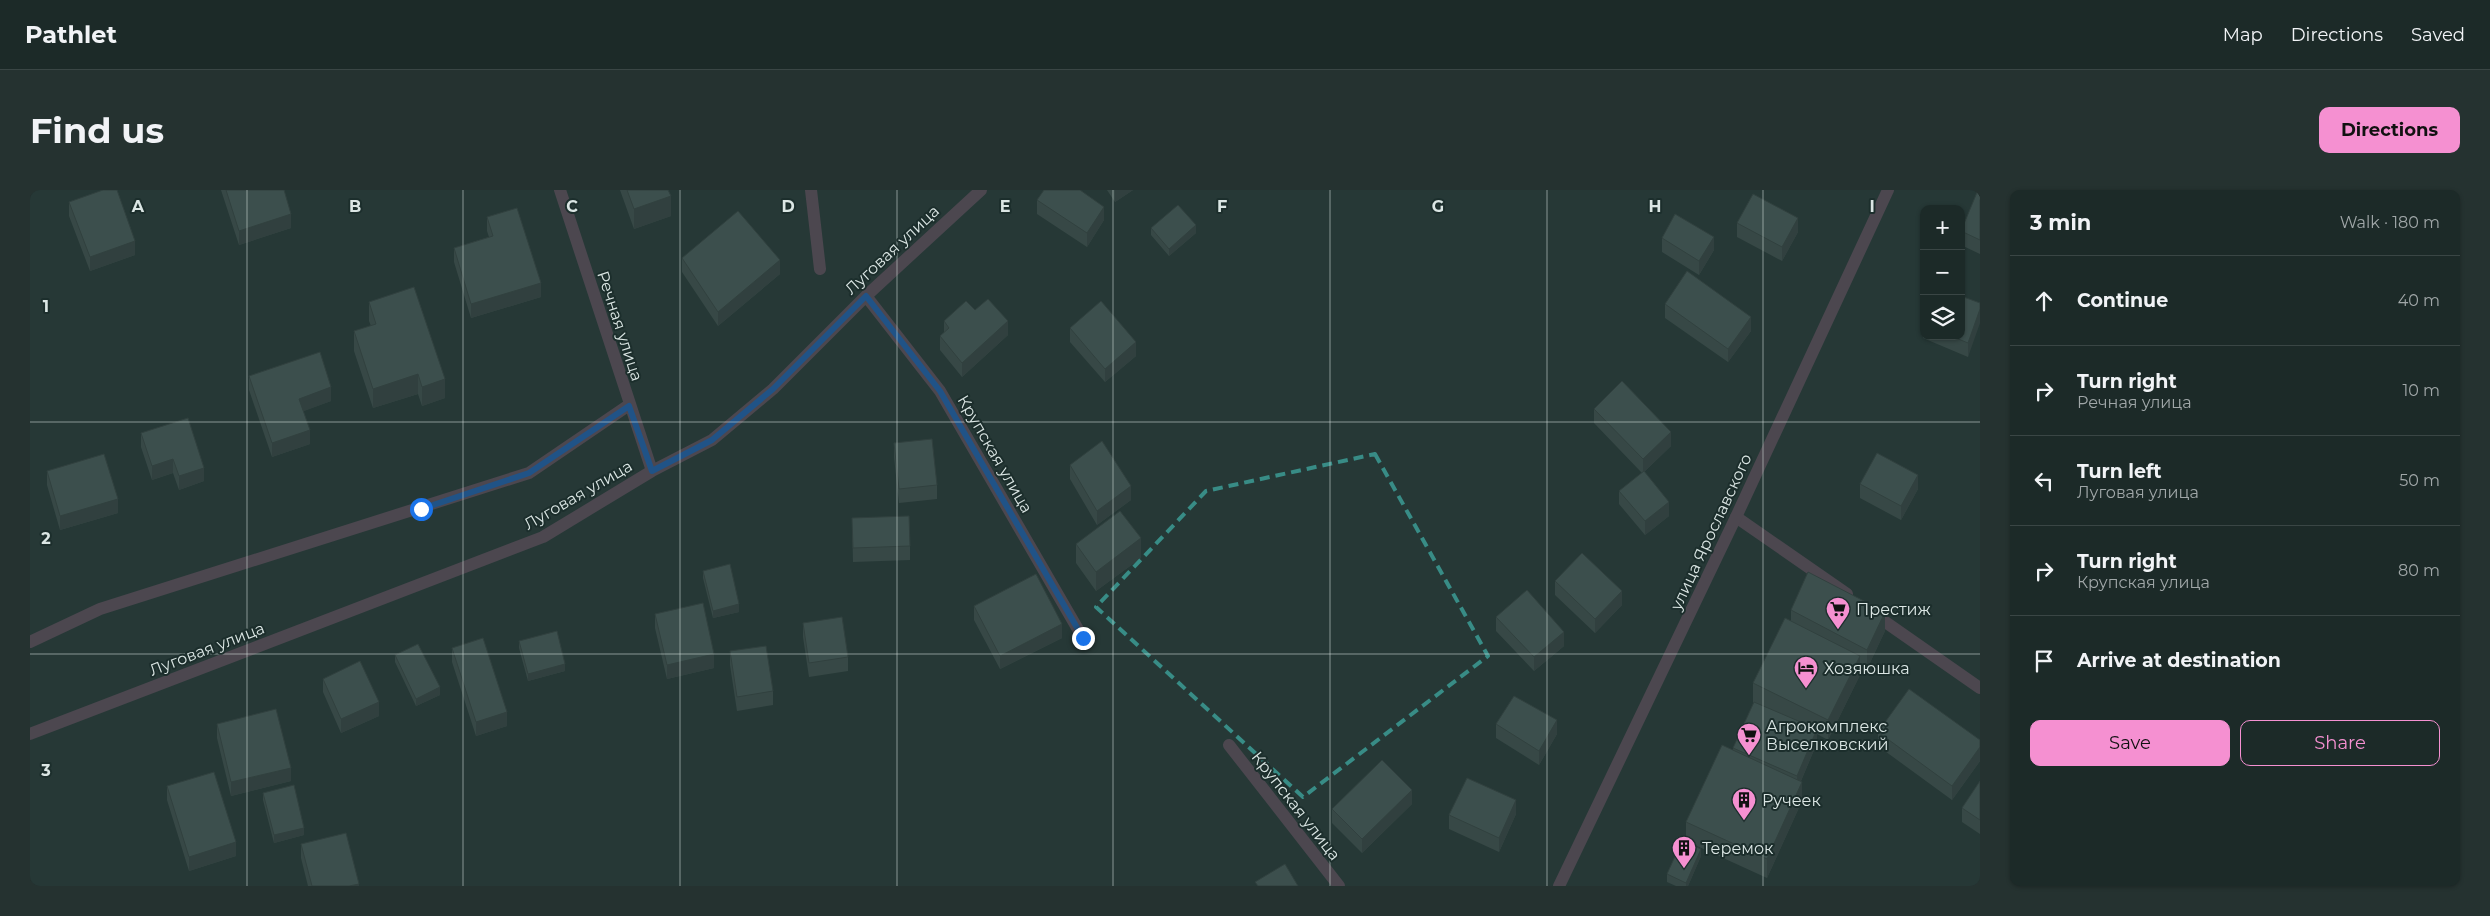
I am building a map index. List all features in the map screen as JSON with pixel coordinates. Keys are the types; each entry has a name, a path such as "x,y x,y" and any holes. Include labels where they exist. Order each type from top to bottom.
{"street":[{"name":"Речная улица","path":"560,190 629,406 652,471"},
{"path":"811,190 820,269"},
{"name":"Луговая улица","path":"30,734 543,538 652,471 712,440 773,389 866,296 981,190"},
{"name":"улица Ярославского","path":"1559,886 1736,517 1888,190"},
{"name":"Крупская улица","path":"866,296 940,391 1083,638"},
{"path":"30,642 100,609 529,473 629,406"},
{"path":"1736,517 1980,688"},
{"name":"Крупская улица","path":"1228,746 1339,886"}],"highlighted area":[{"path":"1375,454 1488,656 1303,797 1096,607 1206,491"}],"building":[{"path":"103,190 117,190 135,241 90,257 69,202"},
{"path":"226,190 284,190 291,214 239,231"},
{"path":"627,190 668,190 671,196 634,209"},
{"path":"1044,190 1080,190 1104,207 1087,233 1037,200"},
{"path":"1978,190 1980,190 1980,240 1965,233 1965,221"},
{"path":"1753,194 1798,218 1782,247 1737,223"},
{"path":"1178,205 1196,225 1169,249 1151,228"},
{"path":"517,208 541,283 471,304 454,248 493,236 487,217"},
{"path":"738,211 780,260 718,312 682,258"},
{"path":"1675,214 1714,237 1699,261 1662,238"},
{"path":"1687,271 1751,317 1728,349 1665,304"},
{"path":"414,287 445,379 422,387 418,374 373,389 354,331 376,324 369,302"},
{"path":"1965,297 1980,303 1980,309 1968,343 1961,340 1965,340"},
{"path":"988,299 1008,321 962,363 940,336 949,328 944,321 966,301 975,310"},
{"path":"1101,301 1136,342 1105,369 1070,328"},
{"path":"320,352 331,387 299,399 310,430 272,443 249,376"},
{"path":"1622,381 1671,432 1643,459 1594,409"},
{"path":"188,418 204,468 179,476 173,459 152,466 141,433"},
{"path":"932,439 937,485 899,489 894,443"},
{"path":"1102,441 1131,486 1097,511 1070,465"},
{"path":"1877,453 1918,475 1901,506 1860,484"},
{"path":"104,454 118,499 60,516 47,471"},
{"path":"1644,471 1669,502 1645,521 1619,491"},
{"path":"1120,511 1141,538 1096,572 1076,544"},
{"path":"909,516 910,546 853,548 852,518"},
{"path":"1582,553 1622,591 1595,619 1555,581"},
{"path":"730,564 739,604 713,611 703,571"},
{"path":"1808,572 1885,612 1867,650 1791,610"},
{"path":"1036,574 1062,624 1000,656 974,606"},
{"path":"1527,590 1564,632 1534,657 1496,617"},
{"path":"703,603 714,654 667,665 655,614"},
{"path":"842,617 848,657 809,663 803,623"},
{"name":"Хозяюшка","path":"1785,618 1860,656 1828,720 1753,683"},
{"path":"557,631 565,664 528,674 519,641"},
{"path":"483,638 507,712 476,722 452,648"},
{"path":"418,644 440,687 416,699 395,655"},
{"path":"766,646 773,691 737,697 730,651"},
{"path":"360,661 379,702 341,719 323,679"},
{"path":"1909,689 1980,740 1980,747 1952,786 1878,732"},
{"path":"1514,696 1557,720 1539,751 1496,724"},
{"path":"1754,702 1817,729 1797,776 1733,748"},
{"path":"276,709 291,768 231,782 217,724"},
{"name":"Ручеек","path":"1722,745 1802,782 1767,859 1686,822"},
{"path":"1382,760 1412,790 1362,839 1332,809"},
{"path":"214,772 236,842 189,857 167,786"},
{"path":"1467,778 1516,800 1499,838 1449,815"},
{"path":"1980,781 1980,820 1962,808"},
{"path":"294,785 304,828 274,835 263,793"},
{"path":"346,833 359,884 349,886 312,886 301,844"},
{"name":"Теремок","path":"1682,841 1701,849 1686,883 1667,874"},
{"path":"1285,864 1298,886 1258,886 1255,882"}],"place":[{"name":"Престиж","path":"1838,630"},
{"name":"Хозяюшка","path":"1806,689"},
{"name":"Агрокомплекс Выселковский","path":"1749,756"},
{"name":"Ручеек","path":"1744,821"},
{"name":"Теремок","path":"1684,869"}],"route":[{"path":"421,509 529,473 629,406 652,471 712,440 773,389 866,296 940,391 1083,638"}]}
